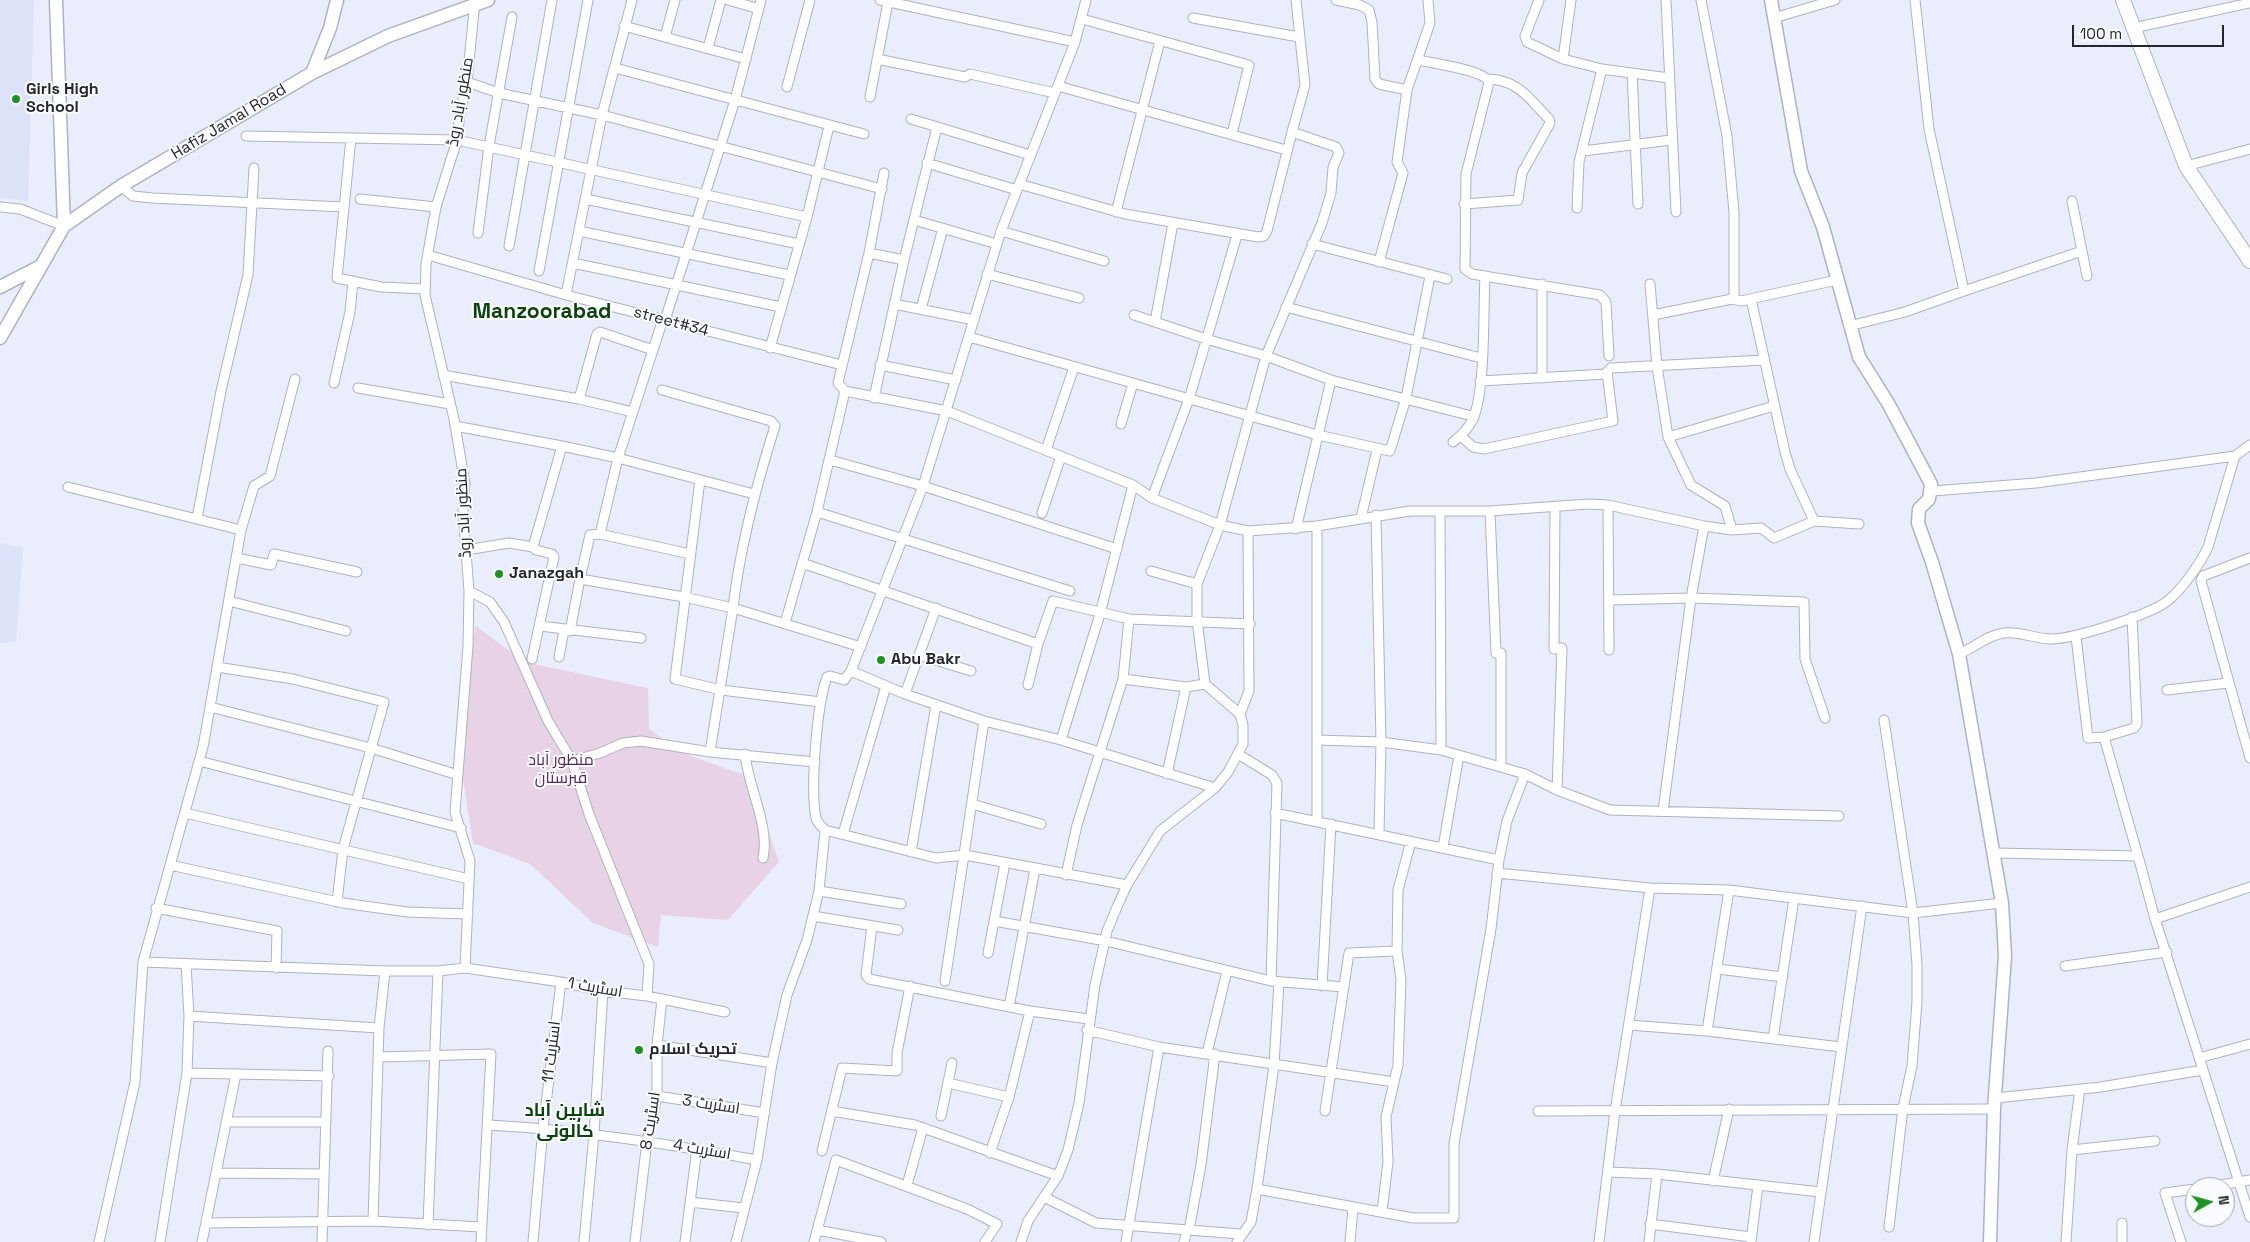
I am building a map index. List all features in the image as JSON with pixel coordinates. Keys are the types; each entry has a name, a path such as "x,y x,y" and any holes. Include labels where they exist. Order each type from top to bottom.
{"main road":[{"path":"2123,0 2186,166 2250,260"}],"street":[{"path":"0,207 20,209 64,226 56,0"},
{"path":"312,73 330,28 337,0"},
{"name":"Hafiz Jamal Road","path":"0,338 64,226 121,186 312,73 388,36 474,3 488,0"},
{"path":"509,246 552,0"},
{"path":"539,271 588,0"},
{"path":"566,295 602,115 632,0"},
{"path":"665,37 675,0"},
{"path":"708,48 721,0"},
{"path":"600,534 618,458 697,222 735,100 760,4 728,0"},
{"path":"787,87 810,0"},
{"path":"1086,0 1076,42 1001,231 923,486 850,671 844,680 830,676 827,677 821,702 815,762 816,818 825,830 936,858 965,855 1127,885"},
{"path":"927,163 1116,212 1237,234 1264,236 1267,231 1286,150 1305,85 1296,0"},
{"path":"1336,0 1360,5 1369,10 1372,22 1375,79 1379,84 1407,90"},
{"path":"1379,262 1403,173 1397,162 1407,90 1430,23 1428,0"},
{"path":"1539,0 1525,39 1562,59 1602,69 1669,78"},
{"path":"1562,59 1571,0"},
{"path":"1666,0 1676,212"},
{"path":"1700,0 1727,136 1734,212 1734,295 1732,299"},
{"path":"1771,0 1801,171 1823,227 1858,356 1921,462 1932,491 1929,499 1919,509 1918,523 1959,654 1995,853 2002,903 2006,956 1995,1104 1990,1242"},
{"path":"1774,18 1835,0"},
{"path":"1915,0 1929,129 1964,291"},
{"path":"870,97 884,1 1076,42"},
{"name":"منظور آباد روڈ","path":"465,968 470,861 455,812 468,646 469,592 463,512 465,484 455,426 425,289 428,255 436,207 457,140 460,113 468,82 474,3"},
{"path":"2133,28 2227,4 2250,3"},
{"path":"478,233 489,146 512,16"},
{"path":"1193,18 1299,37"},
{"path":"1082,19 1249,65 1232,134"},
{"path":"624,26 746,59"},
{"path":"1116,212 1160,41"},
{"path":"877,59 965,77 970,74 1057,90 1143,109 1286,150"},
{"path":"1418,60 1460,68 1488,79 1510,82 1518,87 1550,119 1550,123 1522,173 1518,200 1464,204"},
{"path":"615,68 864,134"},
{"path":"1578,208 1579,162 1602,69"},
{"path":"1632,73 1638,204"},
{"path":"1488,79 1489,86 1466,174 1464,204 1465,270 1472,274 1600,295 1604,298 1609,356"},
{"path":"468,82 499,92 568,109 602,115 882,189"},
{"path":"911,119 1030,155"},
{"path":"770,348 829,126"},
{"path":"874,398 904,260 936,127"},
{"path":"1021,1242 1028,1221 1058,1176 1068,1150 1079,1103 1087,1030 1107,930 1127,885 1160,831 1214,788 1243,744 1244,725 1240,714 1205,684 1197,620 1197,584 1220,525 1266,356 1322,223 1331,193 1333,166 1339,153 1336,146 1292,132"},
{"path":"246,136 457,140 592,168 806,217"},
{"path":"351,138 337,278 381,288 425,289"},
{"path":"1583,151 1672,140"},
{"path":"2186,166 2250,149"},
{"path":"197,518 221,391 248,275 254,168"},
{"path":"884,173 869,253 838,383 845,391 947,411 1133,485 1152,498 1220,525 1248,531 1296,529 1410,510 1490,511 1588,504 1608,505 1704,526 1732,530 1761,528 1776,538 1814,521"},
{"path":"121,186 133,196 344,207"},
{"path":"360,199 436,207"},
{"path":"585,199 799,244"},
{"path":"1849,326 1905,312 2027,269 2054,260 2064,257 2073,254 2082,251 2072,201 2079,239 2081,248 2083,258 2087,276"},
{"path":"914,220 997,244"},
{"path":"1154,322 1174,223"},
{"path":"920,309 943,228"},
{"path":"579,231 790,275"},
{"path":"1001,231 1104,261"},
{"path":"1152,498 1189,399 1237,234"},
{"path":"1312,244 1447,280"},
{"path":"869,253 904,260"},
{"name":"street#34","path":"428,255 566,295 842,365"},
{"path":"573,263 677,283 781,307"},
{"path":"0,287 41,266"},
{"path":"987,274 1079,298"},
{"path":"969,337 1189,399 1250,414 1318,435 1387,452 1392,449 1406,398 1430,276"},
{"path":"1452,442 1461,436 1473,418 1480,381 1485,276"},
{"path":"1653,316 1732,299 1741,301 1837,280"},
{"path":"334,383 350,312 353,281"},
{"path":"1542,284 1542,378"},
{"path":"1650,284 1657,366 1668,437 1692,485 1725,506 1732,530"},
{"path":"1751,299 1774,406 1790,469 1814,521 1817,523 1859,524"},
{"path":"894,304 974,320"},
{"path":"1286,307 1481,358"},
{"path":"1134,315 1206,339 1266,356 1331,380 1472,416"},
{"path":"579,399 597,334 600,332 653,350"},
{"path":"1461,436 1473,448 1484,449 1613,421 1607,374 1611,368 1764,360"},
{"path":"880,365 956,380"},
{"path":"1046,450 1074,367"},
{"path":"1480,381 1607,374"},
{"path":"443,375 579,399 633,412"},
{"path":"98,1242 135,1082 143,962 156,908 199,761 241,530 254,486 270,476 295,379"},
{"path":"1296,529 1331,380"},
{"path":"1121,424 1133,383"},
{"path":"358,388 450,404"},
{"path":"662,390 774,423 775,426 754,494 738,565 721,690 710,752"},
{"path":"785,623 817,512 845,391"},
{"path":"1668,437 1774,406"},
{"path":"455,426 618,458 754,494"},
{"path":"1932,491 2036,483 2235,456 2250,445"},
{"path":"533,547 562,446"},
{"path":"1361,518 1377,450"},
{"path":"1042,513 1061,456"},
{"path":"1959,654 2002,633 2023,634 2050,639 2076,637 2154,609 2170,598 2202,559 2208,547 2235,456"},
{"path":"830,460 923,486 1117,549"},
{"path":"700,480 675,679 721,690 821,702"},
{"path":"1062,740 1100,614 1133,485"},
{"path":"68,487 241,530"},
{"path":"1608,505 1609,650"},
{"path":"1555,506 1554,649 1562,648 1557,790"},
{"path":"1440,511 1441,750"},
{"path":"1490,511 1496,653 1501,653 1501,767"},
{"path":"817,512 1070,591"},
{"path":"1376,516 1382,742 1379,834"},
{"path":"1317,526 1317,821"},
{"path":"1663,811 1691,598 1704,526"},
{"path":"1240,714 1249,691 1248,531"},
{"path":"559,657 590,535 600,534 690,554"},
{"path":"466,550 509,543 533,547 536,550 554,555 532,659"},
{"path":"237,558 271,565 274,554 357,572"},
{"path":"2250,558 2201,578 2228,683 2250,758"},
{"path":"802,563 1038,644"},
{"path":"1151,571 1197,584"},
{"path":"580,580 684,597 733,608 861,647"},
{"path":"469,592 490,602 504,622 548,721 572,762 589,814 649,964 646,996"},
{"path":"1610,600 1691,598 1804,602 1805,659 1825,718"},
{"path":"229,601 346,631"},
{"path":"1028,685 1038,644 1053,601 1100,614 1129,619 1197,620 1250,624"},
{"path":"905,694 936,608"},
{"path":"2076,637 2088,738 2104,737 2136,727 2132,617"},
{"path":"1066,875 1077,825 1123,679 1129,619"},
{"path":"540,626 567,631 641,638"},
{"path":"919,655 971,671"},
{"path":"217,667 293,679 384,702 343,849 337,902"},
{"path":"850,671 936,705 984,720 1062,740 1214,788"},
{"path":"1123,679 1186,687 1205,684"},
{"path":"2167,690 2228,683"},
{"path":"843,834 886,686"},
{"path":"1167,774 1186,687"},
{"path":"911,852 936,705"},
{"path":"210,707 371,748 458,775"},
{"path":"944,981 965,855 984,720"},
{"path":"1884,720 1913,913 1917,1002 1912,1066 1903,1108 1889,1227"},
{"path":"2104,737 2155,918 2250,1217"},
{"path":"1317,740 1382,742 1441,750 1525,774 1557,790 1610,810 1838,816"},
{"path":"572,762 623,743 641,741 710,752 815,762"},
{"path":"745,754 747,770 765,841 763,858"},
{"path":"1044,1197 1092,1222 1188,1230 1239,1238 1251,1222 1274,1065 1275,778 1238,754"},
{"path":"1444,847 1459,755"},
{"path":"199,761 461,828"},
{"path":"1257,1189 1413,1218 1454,1218 1454,1144 1491,929 1499,860 1507,821 1525,774"},
{"path":"972,804 1041,824"},
{"path":"185,813 469,879"},
{"path":"1275,813 1499,860"},
{"path":"1322,986 1331,824"},
{"path":"736,1242 743,1208 757,1160 772,1063 787,995 807,940 819,891 825,830"},
{"path":"1382,1211 1388,1162 1386,1117 1398,1065 1402,980 1397,951 1398,890 1411,841"},
{"path":"1995,853 2138,856"},
{"path":"988,953 1005,863"},
{"path":"170,865 337,902 407,912 468,914"},
{"path":"1008,1006 1035,869"},
{"path":"1497,873 1650,888 1729,890 1913,913 2002,903"},
{"path":"2155,918 2250,887"},
{"path":"1599,1242 1615,1111 1650,888"},
{"path":"1707,1031 1729,890"},
{"path":"819,891 901,904"},
{"path":"1773,1039 1794,898"},
{"path":"1814,1242 1862,906"},
{"path":"156,908 277,932 276,968"},
{"path":"813,916 898,930"},
{"path":"994,921 1106,941 1274,981 1344,987"},
{"path":"872,926 866,977 1030,1011 1089,1019"},
{"path":"1325,1111 1349,954 1397,951"},
{"path":"2065,966 2167,952"},
{"name":"اسٹریٹ 1","path":"143,962 385,971 438,971 465,968 561,982 603,991 646,996 724,1012"},
{"path":"160,1242 187,1073 189,1016 186,964"},
{"path":"1718,969 1783,977"},
{"path":"373,1222 380,1028 385,971"},
{"path":"428,1225 438,971"},
{"path":"1184,1242 1201,1164 1211,1054 1227,971"},
{"name":"اسٹریٹ 11","path":"533,1242 543,1128 561,982"},
{"path":"822,1151 842,1068 897,1070 897,1053 910,986"},
{"path":"584,1242 594,1134 603,991"},
{"name":"اسٹریٹ 8","path":"636,1242 648,1141 657,1096 657,1045 662,999"},
{"path":"990,1154 1009,1097 1030,1011"},
{"path":"189,1016 380,1028"},
{"path":"1629,1025 1707,1031 1841,1047"},
{"path":"1087,1030 1159,1047 1394,1082"},
{"path":"2199,1058 2250,1044"},
{"path":"657,1045 772,1063"},
{"path":"1126,1242 1159,1047"},
{"path":"322,1242 329,1076 328,1051"},
{"path":"379,1057 490,1054 489,1125 481,1242"},
{"path":"941,1116 952,1063"},
{"path":"1538,1111 1903,1108 1995,1104 2203,1070"},
{"path":"187,1073 329,1076"},
{"path":"202,1242 236,1074"},
{"path":"948,1083 1009,1097"},
{"path":"2066,1242 2072,1150 2080,1089"},
{"name":"اسٹریٹ 3","path":"657,1096 765,1113"},
{"path":"1713,1181 1729,1109"},
{"path":"832,1110 906,1123 990,1154 1058,1176"},
{"path":"226,1122 326,1122"},
{"name":"اسٹریٹ 4","path":"489,1125 543,1128 648,1141 757,1160"},
{"path":"907,1185 923,1128"},
{"path":"2072,1150 2155,1141"},
{"path":"685,1242 697,1149"},
{"path":"814,1242 836,1160 907,1185 967,1209 997,1224 985,1242"},
{"path":"1608,1172 1656,1174 1821,1192"},
{"path":"216,1173 324,1174"},
{"path":"1649,1242 1656,1174"},
{"path":"2235,1184 2250,1180"},
{"path":"1650,1224 1751,1240 1758,1185"},
{"path":"2181,1242 2165,1193 2185,1190"},
{"path":"690,1202 743,1208"},
{"path":"1350,1242 1353,1208"},
{"path":"206,1223 323,1221 481,1227"},
{"path":"2122,1223 2122,1242"},
{"path":"817,1230 880,1242"}],"shaded area":[{"name":"Girls High School","path":"0,0 34,0 28,201 0,198"},
{"path":"0,543 23,548 16,641 0,644"}],"green space":[{"name":"منظور آباد قبرستان","path":"476,626 524,662 648,688 649,729 682,753 750,777 779,862 728,920 661,915 658,947 593,923 530,864 473,843 456,734"}],"place":[{"name":"Girls High School","path":"16,99"},
{"name":"Janazgah","path":"499,574"},
{"name":"Abu Bakr","path":"881,660"},
{"name":"تحریک اسلام","path":"639,1050"}],"district":[{"name":"Manzoorabad","path":"542,312"},
{"name":"شاہین آباد کالونی","path":"565,1121"}]}
